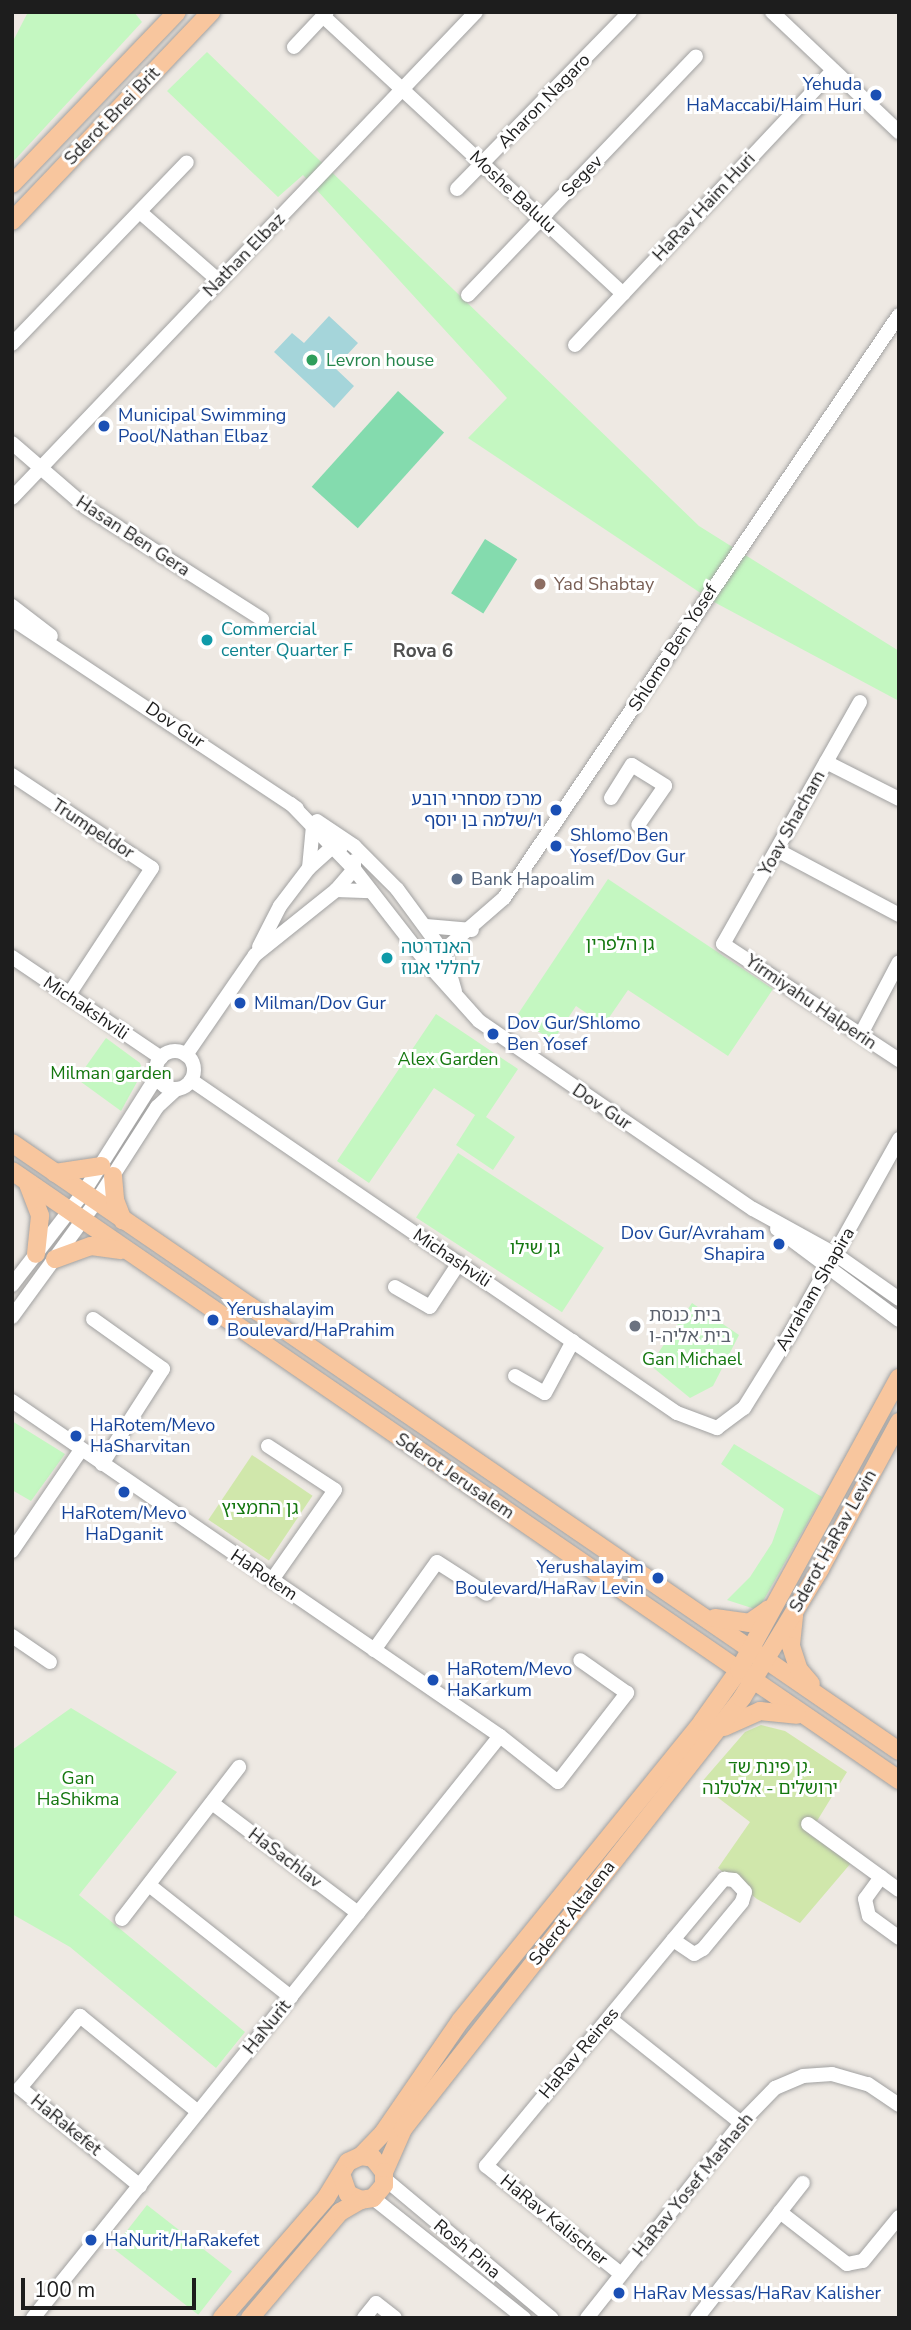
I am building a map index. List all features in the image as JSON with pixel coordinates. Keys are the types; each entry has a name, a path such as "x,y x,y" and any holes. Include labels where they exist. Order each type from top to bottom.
{"main road":[{"name":"Sderot Bnei Brit","path":"12,184 177,12"},
{"name":"Sderot Bnei Brit","path":"12,220 211,12"},
{"name":"Sderot Jerusalem","path":"12,1143 899,1751"},
{"path":"55,1173 107,1171 123,1221"},
{"path":"19,1176 40,1216 36,1254"},
{"name":"Sderot Jerusalem","path":"19,1176 899,1780"},
{"path":"55,1259 91,1245 128,1252"},
{"path":"759,1653 777,1601 899,1378"},
{"name":"Sderot HaRav Levin","path":"759,1653 795,1610 899,1422"},
{"path":"694,1609 728,1622 749,1623 777,1601"},
{"path":"795,1610 791,1646 799,1670 821,1696"},
{"path":"686,1634 715,1667 719,1687 712,1707"},
{"name":"Sderot Altalena","path":"385,2175 403,2129 713,1736 759,1653"},
{"name":"Sderot Altalena","path":"361,2156 383,2133 461,2020 712,1707 746,1675"},
{"path":"713,1736 735,1720 760,1711 788,1712 813,1721"},
{"path":"222,2318 317,2209 348,2162 361,2156 373,2158 385,2175 367,2199 340,2212 250,2318"},
{"path":"341,2174 344,2189 367,2199"}],"street":[{"name":"Nathan Elbaz","path":"12,498 476,12"},
{"name":"Aharon Nagaro","path":"457,189 630,12"},
{"path":"772,12 899,132"},
{"name":"Moshe Balulu","path":"325,14 623,295"},
{"path":"294,47 325,14"},
{"name":"Segev","path":"468,295 696,56"},
{"name":"HaRav Haim Huri","path":"575,345 833,70"},
{"path":"12,344 187,162"},
{"path":"140,212 219,281"},
{"name":"Shlomo Ben Yosef","path":"428,964 472,930 504,898 899,315"},
{"name":"Hasan Ben Gera","path":"12,443 86,508 262,619"},
{"name":"Dov Gur","path":"12,606 93,670"},
{"name":"Dov Gur","path":"12,619 93,670 354,846 397,889 426,926 444,953 457,998"},
{"name":"Yoav Shacham","path":"723,944 860,702"},
{"path":"826,762 899,799"},
{"path":"611,798 632,765 665,786 638,825"},
{"name":"Trumpeldor","path":"12,775 152,867 68,996"},
{"name":"Dov Gur","path":"291,804 354,869 457,998 495,1034 753,1209 835,1254 899,1299"},
{"path":"309,868 313,826"},
{"path":"186,1055 255,955 280,906 309,868 332,847 354,846 354,869 335,890 255,955"},
{"path":"777,850 899,915"},
{"path":"335,890 371,891"},
{"path":"426,926 472,930"},
{"name":"Yirmiyahu Halperin","path":"723,944 899,1060"},
{"name":"Michakshvili","path":"12,957 160,1058"},
{"path":"861,1034 899,962"},
{"path":"12,1317 55,1259 76,1216 107,1171 157,1107 176,1089 191,1080 194,1069 186,1055 175,1051 160,1058 157,1076 107,1171"},
{"path":"157,1076 164,1086 176,1089"},
{"name":"Michashvili","path":"191,1080 677,1413 717,1429"},
{"name":"Avraham Shapira","path":"717,1429 744,1408 826,1270 899,1139"},
{"name":"Dov Gur","path":"753,1209 826,1270 899,1320"},
{"path":"12,1285 36,1254 76,1216"},
{"path":"395,1287 430,1307 459,1263"},
{"path":"93,1319 163,1369 102,1464"},
{"path":"514,1376 545,1393 573,1342"},
{"name":"HaRotem","path":"12,1401 500,1736 558,1782 627,1693 580,1660"},
{"name":"HaRotem","path":"12,1408 29,1414"},
{"path":"268,1446 335,1490 272,1580"},
{"path":"12,1552 81,1450"},
{"path":"374,1650 437,1562 487,1594"},
{"path":"12,1636 50,1662"},
{"name":"HaNurit","path":"33,2318 500,1736"},
{"path":"122,1919 239,1768"},
{"name":"HaSachlav","path":"212,1802 358,1913"},
{"path":"808,1824 899,1890"},
{"path":"881,1877 865,1899 869,1916 899,1938"},
{"name":"HaRav Reines","path":"486,2166 723,1879 734,1880 745,1892 742,1902 703,1949 694,1954 673,1940"},
{"path":"149,1885 291,1997"},
{"name":"HaRakefet","path":"139,2186 20,2088 79,2016 198,2112"},
{"path":"609,2018 741,2123"},
{"name":"HaRav Yosef Mashash","path":"587,2318 741,2123 775,2088 814,2074 868,2084 899,2105"},
{"name":"HaRav Kalischer","path":"486,2166 621,2274"},
{"name":"Rosh Pina","path":"385,2175 551,2318"},
{"path":"697,2318 803,2183"},
{"name":"Rosh Pina","path":"367,2199 524,2318"},
{"path":"780,2212 848,2264 863,2260 899,2217"},
{"path":"364,2318 376,2303 395,2318"}],"green space":[{"path":"28,12 134,12 142,22 12,163 12,43"},
{"path":"207,52 699,526 899,651 899,701 714,602 468,438 507,398 303,175 278,197 167,91"},
{"path":"398,391 444,432 358,528 312,487"},
{"path":"485,539 517,559 483,613 451,593"},
{"name":"גן הלפרין","path":"608,879 773,989 728,1056 628,990 604,1025 576,1006 553,1041 516,1017"},
{"name":"Alex Garden","path":"436,1014 518,1069 486,1117 515,1137 493,1170 456,1145 475,1115 434,1088 369,1183 337,1161"},
{"name":"Milman garden","path":"106,1038 140,1063 143,1071 121,1111 77,1079"},
{"name":"גן שילו","path":"458,1153 604,1248 562,1312 416,1218"},
{"name":"Gan Michael","path":"692,1303 739,1335 713,1386 690,1398 650,1365"},
{"path":"12,1421 65,1454 31,1501 12,1490"},
{"path":"734,1444 822,1497 758,1610 727,1600 750,1577 772,1543 784,1509 721,1464"},
{"name":"גן החמציץ","path":"252,1455 313,1496 269,1560 208,1520"},
{"name":"Gan HaShikma","path":"71,1708 177,1772 79,1895 245,2032 216,2068 70,1947 12,1914 12,1750"},
{"name":"גן פינת שד. ירושלים - אלטלנה","path":"761,1725 785,1731 847,1772 809,1834 851,1863 800,1923 757,1899 718,1868 750,1822 700,1784 745,1732"},
{"path":"147,2205 232,2271 198,2315 113,2248"}],"water":[{"name":"Levron house","path":"329,316 358,343 335,368 354,386 334,408 274,352 292,333 304,343"}],"place":[{"name":"Yehuda HaMaccabi/Haim Huri","path":"876,95"},
{"name":"Levron house","path":"312,360"},
{"name":"Municipal Swimming Pool/Nathan Elbaz","path":"104,426"},
{"name":"Yad Shabtay","path":"540,584"},
{"name":"Commercial center Quarter F","path":"207,640"},
{"name":"מרכז מסחרי רובע ו׳/שלמה בן יוסף","path":"556,810"},
{"name":"Shlomo Ben Yosef/Dov Gur","path":"556,846"},
{"name":"Bank Hapoalim","path":"457,879"},
{"name":"האנדרטה לחללי אגוז","path":"387,958"},
{"name":"Milman/Dov Gur","path":"240,1003"},
{"name":"Dov Gur/Shlomo Ben Yosef","path":"493,1034"},
{"name":"Dov Gur/Avraham Shapira","path":"779,1244"},
{"name":"Yerushalayim Boulevard/HaPrahim","path":"213,1320"},
{"name":"בית כנסת בית אליה-ו","path":"635,1326"},
{"name":"HaRotem/Mevo HaSharvitan","path":"76,1436"},
{"name":"HaRotem/Mevo HaDganit","path":"124,1492"},
{"name":"Yerushalayim Boulevard/HaRav Levin","path":"658,1578"},
{"name":"HaRotem/Mevo HaKarkum","path":"433,1680"},
{"name":"HaNurit/HaRakefet","path":"91,2240"},
{"name":"HaRav Messas/HaRav Kalisher","path":"619,2293"}],"district":[{"name":"Rova 6","path":"423,652"}]}
